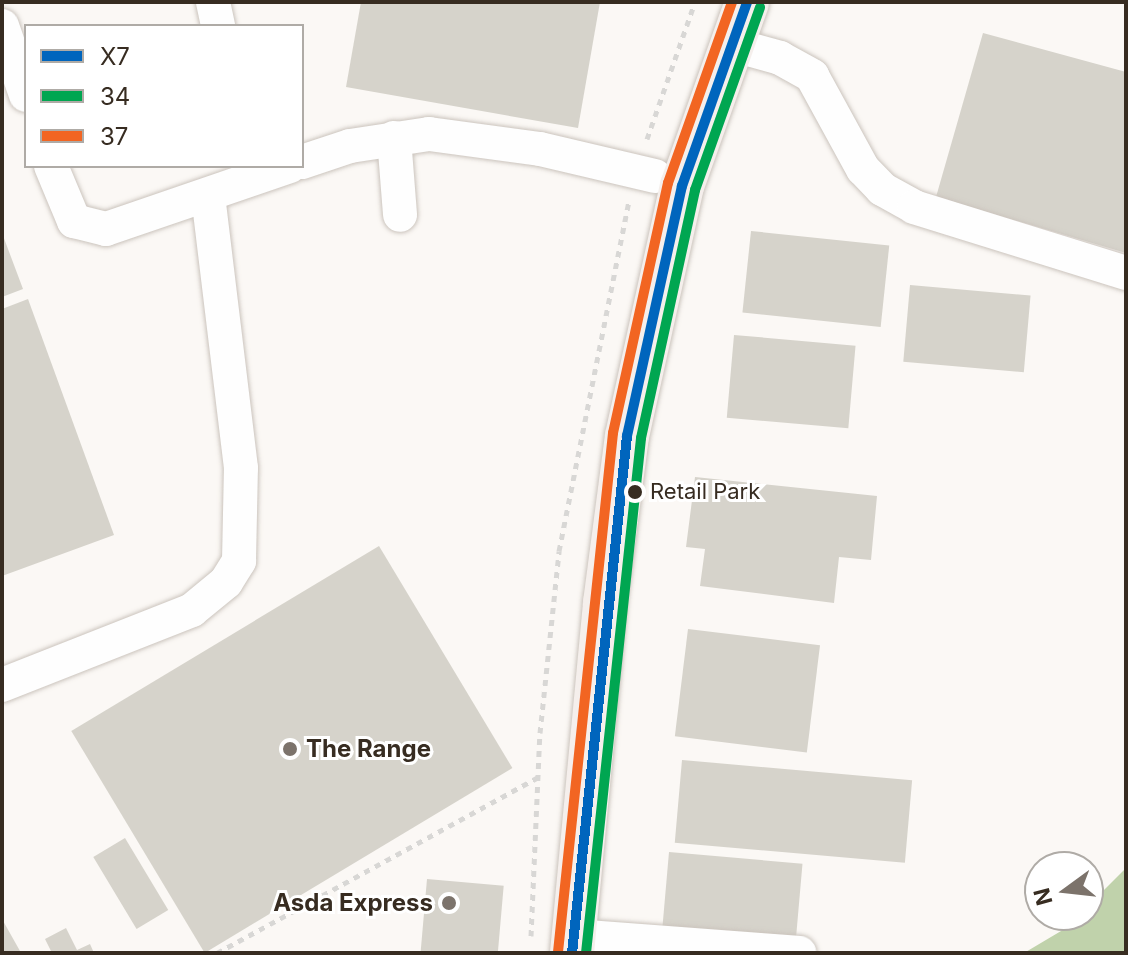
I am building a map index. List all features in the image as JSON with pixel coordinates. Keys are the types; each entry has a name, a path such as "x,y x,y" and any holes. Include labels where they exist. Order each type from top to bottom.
{"highway":[{"path":"564,947 584,533 613,355 655,176 715,2"},
{"path":"564,947 627,436 682,186 747,2"}],"lane":[{"path":"213,2 218,24"},
{"path":"2,26 24,89"},
{"path":"730,44 780,58 812,76 863,169 882,189 914,207 1126,273"},
{"path":"304,161 394,138 461,136 655,176"},
{"path":"394,138 400,215"},
{"path":"52,168 74,221 89,228 106,229 208,195 275,168"},
{"path":"2,685 192,610 226,582 239,561 241,468 208,195"},
{"path":"564,947 799,953"}],"path":[{"path":"217,953 538,777"}],"shaded area":[{"path":"1126,868 1126,953 1024,953 1061,931 1104,931 1104,890"}],"building":[{"path":"361,2 600,2 578,128 346,87"},
{"path":"983,33 1126,72 1126,253 936,197"},
{"path":"751,231 889,246 881,327 742,313"},
{"path":"2,233 23,289 2,297"},
{"path":"910,285 1031,296 1024,372 903,362"},
{"path":"28,299 114,535 2,576 2,309"},
{"path":"734,335 856,346 848,428 727,418"},
{"path":"695,477 877,496 871,560 839,557 834,603 700,586 705,549 686,547"},
{"name":"The Range","path":"379,546 512,768 205,953 71,731"},
{"path":"688,629 820,645 807,752 675,736"},
{"path":"682,760 912,780 905,863 675,843"},
{"path":"125,838 168,910 137,929 93,857"},
{"path":"669,852 802,864 796,940 662,929"},
{"path":"427,879 504,886 498,953 421,953"},
{"path":"2,919 20,951 16,953 2,953"},
{"path":"66,928 77,950 90,944 94,953 52,953 45,939"}],"transit line":[{"name":"37","path":"558,952 613,433 668,183 732,2"},
{"name":"X7","path":"572,953 627,436 682,186 747,2"},
{"name":"34","path":"586,953 641,438 695,190 760,7"}],"place":[{"name":"Retail Park","path":"635,492"},
{"name":"The Range","path":"290,749"},
{"name":"Asda Express","path":"449,903"}]}
